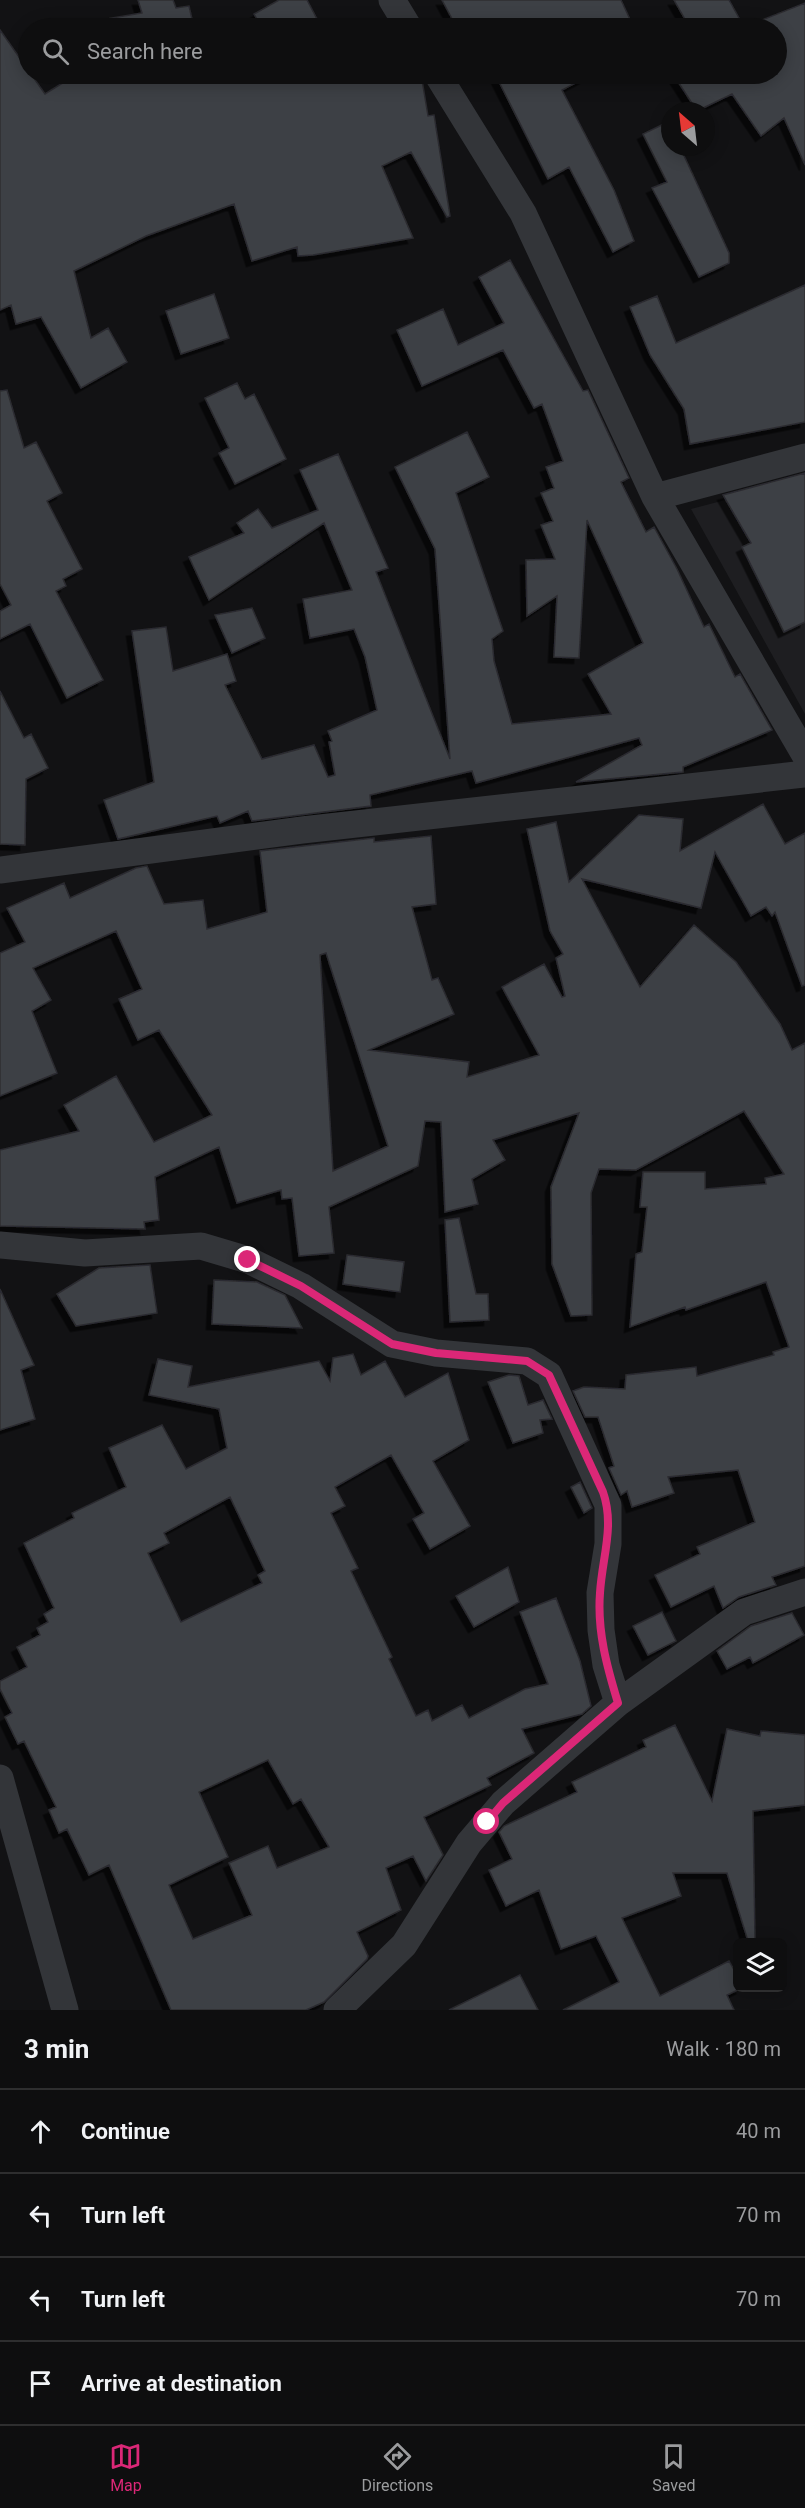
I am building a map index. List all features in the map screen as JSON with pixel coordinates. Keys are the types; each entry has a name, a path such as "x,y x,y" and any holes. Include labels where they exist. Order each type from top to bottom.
{"street":[{"path":"392,0 403,18"},
{"path":"443,84 523,213 655,497 805,754"},
{"path":"655,497 805,457"},
{"path":"0,870 302,830 805,774"},
{"path":"0,1245 85,1252 201,1246 248,1260 301,1286 392,1344 436,1353 527,1361 541,1367 549,1375 608,1505 608,1544 600,1593 601,1630 606,1665 618,1703"},
{"path":"337,2010 404,1945 469,1843 503,1803 618,1703 744,1612 805,1592"},
{"path":"0,1778 65,2010"}],"shaded area":[{"path":"805,479 805,714 691,509"}],"building":[{"path":"138,0 173,0 176,8 189,6 192,18 112,18 142,13"},
{"path":"279,0 307,0 316,18 256,18 254,14"},
{"path":"442,0 621,0 629,18 452,18"},
{"path":"674,0 729,0 739,18 684,18"},
{"path":"805,3 805,165 784,118 761,136 732,94 715,102 691,102 679,84 787,84 787,18 767,18"},
{"path":"0,30 18,56 18,84 38,84 45,94 61,84 423,84 428,116 434,115 450,216 447,217 411,152 382,166 413,238 313,255 298,256 297,247 252,261 234,204 146,236 74,271 91,338 108,328 127,362 81,388 41,317 16,324 11,305 0,310"},
{"path":"500,84 574,84 562,90 614,190 634,241 613,252 569,167 548,179"},
{"path":"661,125 661,156 684,156 729,253 729,263 699,277 652,188 667,182 643,134"},
{"path":"510,260 583,391 588,390 629,478 621,482 646,532 654,527 704,627 709,624 735,677 740,674 772,730 683,767 683,772 576,782 642,745 639,738 476,783 472,771 370,795 371,806 252,821 248,811 220,823 217,816 118,839 104,800 154,782 132,631 166,627 173,671 227,654 236,681 225,685 262,759 314,745 328,777 335,775 329,742 332,741 328,731 377,710 365,657 354,629 310,638 303,599 352,590 324,523 209,600 189,557 244,533 237,523 258,509 272,528 318,510 300,470 338,454 388,568 376,572 450,759 435,549 395,467 467,432 489,477 456,493 503,631 492,639 494,661 512,724 611,714 588,674 643,643 587,520 579,658 554,657 557,596 527,616 526,560 555,559 541,525 553,521 541,493 554,488 546,467 563,461 542,404 534,408 503,350 422,386 397,330 443,309 458,345 504,323 479,277"},
{"path":"805,285 805,422 690,444 684,409 650,355 630,307 657,296 676,343"},
{"path":"214,294 229,338 181,354 166,311"},
{"path":"237,383 245,399 254,394 286,459 235,484 219,453 229,448 205,398"},
{"path":"7,390 24,448 36,442 62,493 47,501 82,569 63,579 66,586 56,591 103,680 67,698 30,624 0,639 0,611 11,605 0,584 0,391"},
{"path":"805,473 805,622 784,632 742,547 751,543 723,495"},
{"path":"252,608 265,638 232,653 215,615"},
{"path":"0,691 24,738 31,734 48,768 26,779 25,845 0,844"},
{"path":"763,804 785,844 805,833 805,985 802,986 775,912 772,916 766,907 751,916 715,852 701,908 582,879 640,987 694,925 736,962 780,1024 792,1050 805,1043 805,1566 772,1577 776,1585 739,1597 723,1608 714,1586 671,1607 655,1575 700,1554 697,1547 755,1522 738,1470 668,1477 674,1493 632,1507 627,1491 621,1495 609,1468 614,1466 598,1417 585,1417 573,1391 584,1387 625,1389 626,1375 696,1367 697,1376 774,1355 773,1352 789,1347 766,1282 630,1327 636,1254 642,1252 647,1207 640,1207 643,1172 705,1172 705,1189 766,1184 765,1178 784,1174 744,1111 636,1170 599,1169 591,1193 592,1315 571,1316 552,1264 551,1187 579,1113 493,1140 505,1160 472,1179 478,1204 445,1212 441,1122 425,1121 418,1166 329,1207 334,1253 299,1256 292,1198 282,1199 281,1190 237,1203 219,1147 155,1177 159,1220 144,1222 145,1229 0,1226 0,1150 79,1131 64,1105 116,1076 154,1142 212,1115 159,1030 138,1040 119,999 142,989 116,931 33,968 51,1000 32,1011 57,1073 0,1096 0,953 25,942 7,908 64,883 70,898 136,868 147,866 164,904 203,900 207,929 267,912 260,851 374,838 374,842 431,836 436,904 412,907 432,980 438,978 454,1014 369,1050 469,1062 467,1077 539,1055 502,987 544,964 562,997 565,996 556,958 563,954 550,931 527,829 556,822 569,882 639,815 683,819 680,851","holes":["326,953 388,1146 333,1171 320,955"]},
{"path":"459,1218 476,1294 488,1294 489,1320 450,1322 445,1220"},
{"path":"347,1255 404,1262 400,1292 343,1284"},
{"path":"150,1265 157,1313 76,1326 57,1294 99,1268"},
{"path":"214,1280 257,1282 285,1295 302,1328 212,1324"},
{"path":"0,1289 34,1365 21,1370 35,1419 0,1430"},
{"path":"353,1354 361,1375 385,1361 405,1397 448,1373 469,1440 433,1461 470,1526 430,1549 413,1519 424,1513 391,1455 335,1487 345,1506 331,1513 358,1568 351,1571 392,1657 389,1659 416,1716 428,1710 432,1721 462,1705 469,1718 525,1689 548,1684 520,1612 556,1598 580,1661 591,1706 582,1714 522,1729 534,1753 487,1778 491,1785 424,1817 443,1855 426,1881 413,1856 386,1868 401,1910 357,1932 368,1956 367,1959 324,2002 306,2010 171,2010 109,1865 89,1875 67,1829 59,1833 49,1810 56,1807 24,1741 18,1744 5,1717 12,1713 0,1689 0,1681 27,1667 17,1647 40,1635 37,1628 48,1622 44,1614 54,1608 24,1543 74,1518 72,1513 126,1487 109,1448 162,1425 186,1469 227,1448 219,1409 149,1395 158,1359 192,1366 188,1387 319,1361 330,1381 333,1358","holes":["230,1497 265,1571 258,1575 262,1583 181,1622 148,1553 169,1543 164,1533","268,1760 293,1804 301,1799 329,1847 277,1868 268,1846 229,1863 252,1915 193,1939 169,1885 228,1857 199,1792"]},
{"path":"509,1375 519,1376 528,1405 543,1400 552,1419 540,1420 543,1433 513,1443 488,1382"},
{"path":"580,1482 592,1508 584,1513 571,1487"},
{"path":"508,1567 519,1602 474,1627 456,1596"},
{"path":"662,1612 676,1641 648,1655 633,1626"},
{"path":"792,1613 804,1635 753,1663 750,1657 727,1669 717,1651 751,1626"},
{"path":"675,1725 712,1801 727,1729 760,1736 761,1731 805,1735 805,1805 753,1811 755,1938 747,1938 727,1873 673,1873 681,1896 622,1918 660,1996 729,1961 733,1968 733,1992 727,1995 734,2010 563,2010 619,1982 596,1936 561,1949 539,1890 506,1906 489,1870 512,1859 499,1832 504,1826 577,1792 572,1782 646,1747 643,1740"},
{"path":"520,1975 538,2010 449,2010"}],"route":[{"path":"248,1260 301,1286 392,1344 436,1353 527,1361 541,1367 549,1375 603,1492 608,1505 608,1544 600,1593 601,1630 606,1665 618,1703 503,1803 487,1822"}]}
